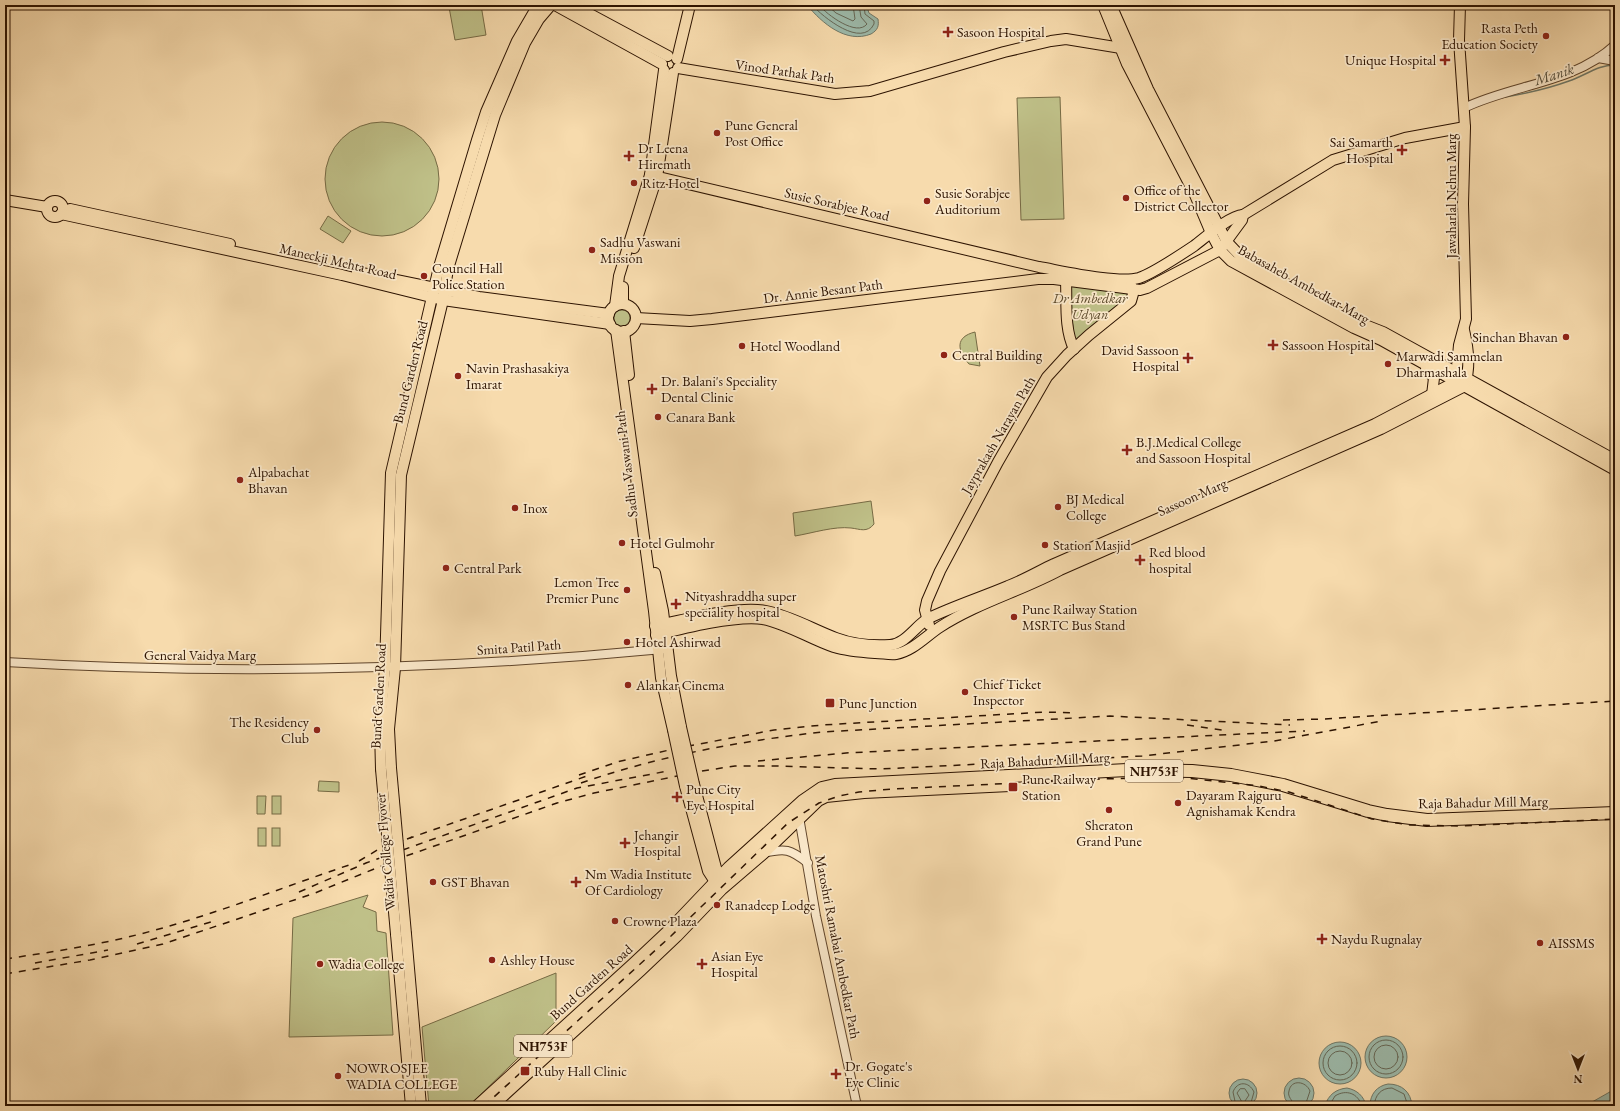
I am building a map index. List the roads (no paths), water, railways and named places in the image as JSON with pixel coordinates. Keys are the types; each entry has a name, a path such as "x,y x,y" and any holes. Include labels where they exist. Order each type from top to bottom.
{"highway":[{"name":"Raja Bahadur Mill Marg","path":"720,884 803,800 822,788 835,785 1127,770 1192,771 1231,775 1283,785 1368,811 1406,818 1448,820 1610,817"},
{"name":"Raja Bahadur Mill Marg","path":"720,884 763,853 818,800 836,795 1134,779 1192,779 1230,783 1293,796 1386,824 1427,828 1610,817"},
{"name":"Bund Garden Road","path":"478,1106 720,884"},
{"name":"Bund Garden Road","path":"491,1106 640,970 720,884"}],"main road":[{"name":"Bund Garden Road","path":"439,294 439,267 486,112 517,40 538,5"},
{"name":"Bund Garden Road","path":"386,768 380,728 390,668 391,473 439,294 495,115 525,43 539,19 551,5"},
{"name":"Vinod Pathak Path","path":"555,5 670,64 835,94 870,91 1004,52 1051,41 1066,40 1124,46"},
{"name":"Vinod Pathak Path","path":"573,5 670,64"},
{"name":"Sadhu Vaswani Path","path":"660,629 659,593 616,318 624,280 653,176 670,64 686,5"},
{"name":"Sadhu Vaswani Path","path":"670,64 690,5"},
{"name":"Babasaheb Ambedkar Marg","path":"1103,5 1124,46 1150,111 1195,195 1215,230 1246,262 1460,380 1615,470"},
{"name":"Babasaheb Ambedkar Marg","path":"1112,5 1124,46"},
{"name":"Jawaharlal Nehru Marg","path":"1460,5 1458,40 1465,127 1463,204 1466,319 1459,345 1460,380"},
{"path":"1243,215 1242,220 1220,250 1147,288 1132,290 1130,279 1139,278 1181,254 1215,230 1238,216 1243,215 1333,160 1405,138 1465,127"},
{"name":"Susie Sorabjee Road","path":"653,176 728,192 1010,260 1078,274 1130,279"},
{"name":"Maneckji Mehta Road","path":"5,200 47,207 47,212 52,216 62,211 335,273 439,294 616,318"},
{"name":"Babasaheb Ambedkar Marg","path":"1215,230 1220,250 1231,261 1244,269 1420,361 1615,460"},
{"path":"1010,260 1016,264 1018,271 1014,281"},
{"name":"Dr. Annie Besant Path","path":"636,318 690,321 712,319 1014,281 1054,279 1132,290"},
{"path":"1066,281 1066,314 1070,339 1074,349"},
{"name":"Jayprakash Narayan Path","path":"926,620 925,610 927,601 944,561 1001,456 1047,377 1074,349 1131,301 1133,298 1132,290"},
{"path":"632,309 636,318 631,328 616,318 632,309"},
{"path":"616,318 654,611 660,629 663,649 671,676 677,728 690,785 720,884"},
{"path":"1420,361 1434,378 1432,395"},
{"name":"Sassoon Marg","path":"660,629 747,618 762,619 778,623 834,647 850,651 895,654 906,651 963,609 1008,586 1054,564 1376,424 1460,380"},
{"name":"Sassoon Marg","path":"660,629 748,609 763,610 781,614 837,638 879,645 891,645 900,642 926,620 1014,593 1060,570 1381,429 1460,380"},
{"path":"926,620 933,632"},
{"name":"Wadia College Flyover","path":"386,768 401,934"},
{"path":"401,934 411,1106"},
{"path":"401,934 421,1106"}],"street":[{"path":"1464,108 1566,76 1598,58 1615,45"},
{"path":"1598,58 1615,61"},
{"name":"Smita Patil Path","path":"390,668 644,652 663,649"},
{"name":"General Vaidya Marg","path":"5,662 107,667 390,668"},
{"name":"Matoshri Ramabai Ambedkar Path","path":"799,817 816,916 857,1106"},
{"path":"763,853 781,849 788,850 808,863"}],"water":[{"path":"807,5 870,5 867,7 869,13 878,19 878,26 877,29 871,34 853,36 844,34 827,25"},
{"path":"1386,1036 1401,1042 1407,1057 1401,1072 1386,1078 1371,1072 1365,1057 1371,1042"},
{"path":"1340,1042 1355,1048 1361,1063 1355,1078 1340,1084 1325,1078 1319,1063 1325,1048"},
{"path":"1299,1078 1305,1079 1313,1087 1313,1099 1305,1107 1299,1108 1293,1107 1285,1099 1284,1093 1285,1087 1293,1079"},
{"path":"1243,1079 1249,1080 1253,1083 1256,1087 1256,1099 1253,1103 1249,1106 1243,1107 1237,1106 1233,1103 1230,1099 1229,1093 1230,1087 1233,1083 1237,1080"},
{"path":"1388,1084 1398,1085 1405,1090 1410,1097 1412,1106 1370,1106 1371,1098 1375,1091"},
{"path":"1347,1088 1360,1094 1364,1099 1366,1106 1325,1106 1333,1093"},
{"path":"1615,1089 1615,1106 1585,1106"}],"waterway":[{"name":"Manik","path":"1500,98 1552,86 1575,79 1598,68 1615,65"}],"railway":[{"path":"1283,720 1323,719 1615,701"},
{"path":"579,775 617,762 678,748 774,730 822,725 1045,712 1076,713"},
{"path":"581,783 610,773 670,757 730,745 822,732 1110,716 1290,725"},
{"path":"5,974 90,960 163,944 315,893 406,856 557,803 594,793 702,771 735,766 881,769 1142,756 1274,741 1382,721"},
{"path":"1187,725 1228,731"},
{"path":"758,761 846,753 1305,731"},
{"path":"299,892 366,863 577,788 668,771"},
{"path":"407,839 587,776"},
{"path":"484,1106 671,936 788,823 819,803 839,796 859,792 892,789 1101,779 1178,777 1259,786 1289,792 1372,819 1410,825 1461,826 1615,819"},
{"path":"359,861 379,849 412,837"},
{"path":"5,959 95,944 153,931 210,914 349,865"},
{"path":"137,944 214,921"},
{"path":"35,963 108,950"}],"place":[{"name":"Sasoon Hospital","path":"948,32"},
{"name":"Rasta Peth Education Society","path":"1546,36"},
{"name":"Unique Hospital","path":"1445,60"},
{"name":"Pune General Post Office","path":"717,133"},
{"name":"Sai Samarth Hospital","path":"1402,150"},
{"name":"Dr Leena Hiremath","path":"629,156"},
{"name":"Ritz Hotel","path":"634,183"},
{"name":"Office of the District Collector","path":"1126,198"},
{"name":"Susie Sorabjee Auditorium","path":"927,201"},
{"name":"Sadhu Vaswani Mission","path":"592,250"},
{"name":"Council Hall Police Station","path":"424,276"},
{"name":"Sinchan Bhavan","path":"1566,337"},
{"name":"Sassoon Hospital","path":"1273,345"},
{"name":"Hotel Woodland","path":"742,346"},
{"name":"Central Building","path":"944,355"},
{"name":"David Sassoon Hospital","path":"1188,358"},
{"name":"Marwadi Sammelan Dharmashala","path":"1388,364"},
{"name":"Navin Prashasakiya Imarat","path":"458,376"},
{"name":"Dr. Balani's Speciality Dental Clinic","path":"652,389"},
{"name":"Canara Bank","path":"658,417"},
{"name":"B.J.Medical College and Sassoon Hospital","path":"1127,450"},
{"name":"Alpabachat Bhavan","path":"240,480"},
{"name":"BJ Medical College","path":"1058,507"},
{"name":"Inox","path":"515,508"},
{"name":"Hotel Gulmohr","path":"622,543"},
{"name":"Station Masjid","path":"1045,545"},
{"name":"Red blood hospital","path":"1140,560"},
{"name":"Central Park","path":"446,568"},
{"name":"Lemon Tree Premier Pune","path":"627,590"},
{"name":"Nityashraddha super speciality hospital","path":"676,604"},
{"name":"Pune Railway Station MSRTC Bus Stand","path":"1014,617"},
{"name":"Hotel Ashirwad","path":"627,642"},
{"name":"Alankar Cinema","path":"628,685"},
{"name":"Chief Ticket Inspector","path":"965,692"},
{"name":"Pune Junction","path":"830,703"},
{"name":"The Residency Club","path":"317,730"},
{"name":"Pune Railway Station","path":"1013,787"},
{"name":"Pune City Eye Hospital","path":"677,797"},
{"name":"Dayaram Rajguru Agnishamak Kendra","path":"1178,803"},
{"name":"Sheraton Grand Pune","path":"1109,810"},
{"name":"Jehangir Hospital","path":"625,843"},
{"name":"GST Bhavan","path":"433,882"},
{"name":"Nm Wadia Institute Of Cardiology","path":"576,882"},
{"name":"Ranadeep Lodge","path":"717,905"},
{"name":"Crowne Plaza","path":"615,921"},
{"name":"Naydu Rugnalay","path":"1322,939"},
{"name":"AISSMS","path":"1540,943"},
{"name":"Ashley House","path":"492,960"},
{"name":"Wadia College","path":"320,964"},
{"name":"Asian Eye Hospital","path":"702,964"},
{"name":"Ruby Hall Clinic","path":"525,1071"},
{"name":"Dr. Gogate's Eye Clinic","path":"836,1074"},
{"name":"NOWROSJEE WADIA COLLEGE","path":"338,1076"}],"park label":[{"name":"Dr Ambedkar Udyan","path":"1090,306"}]}
